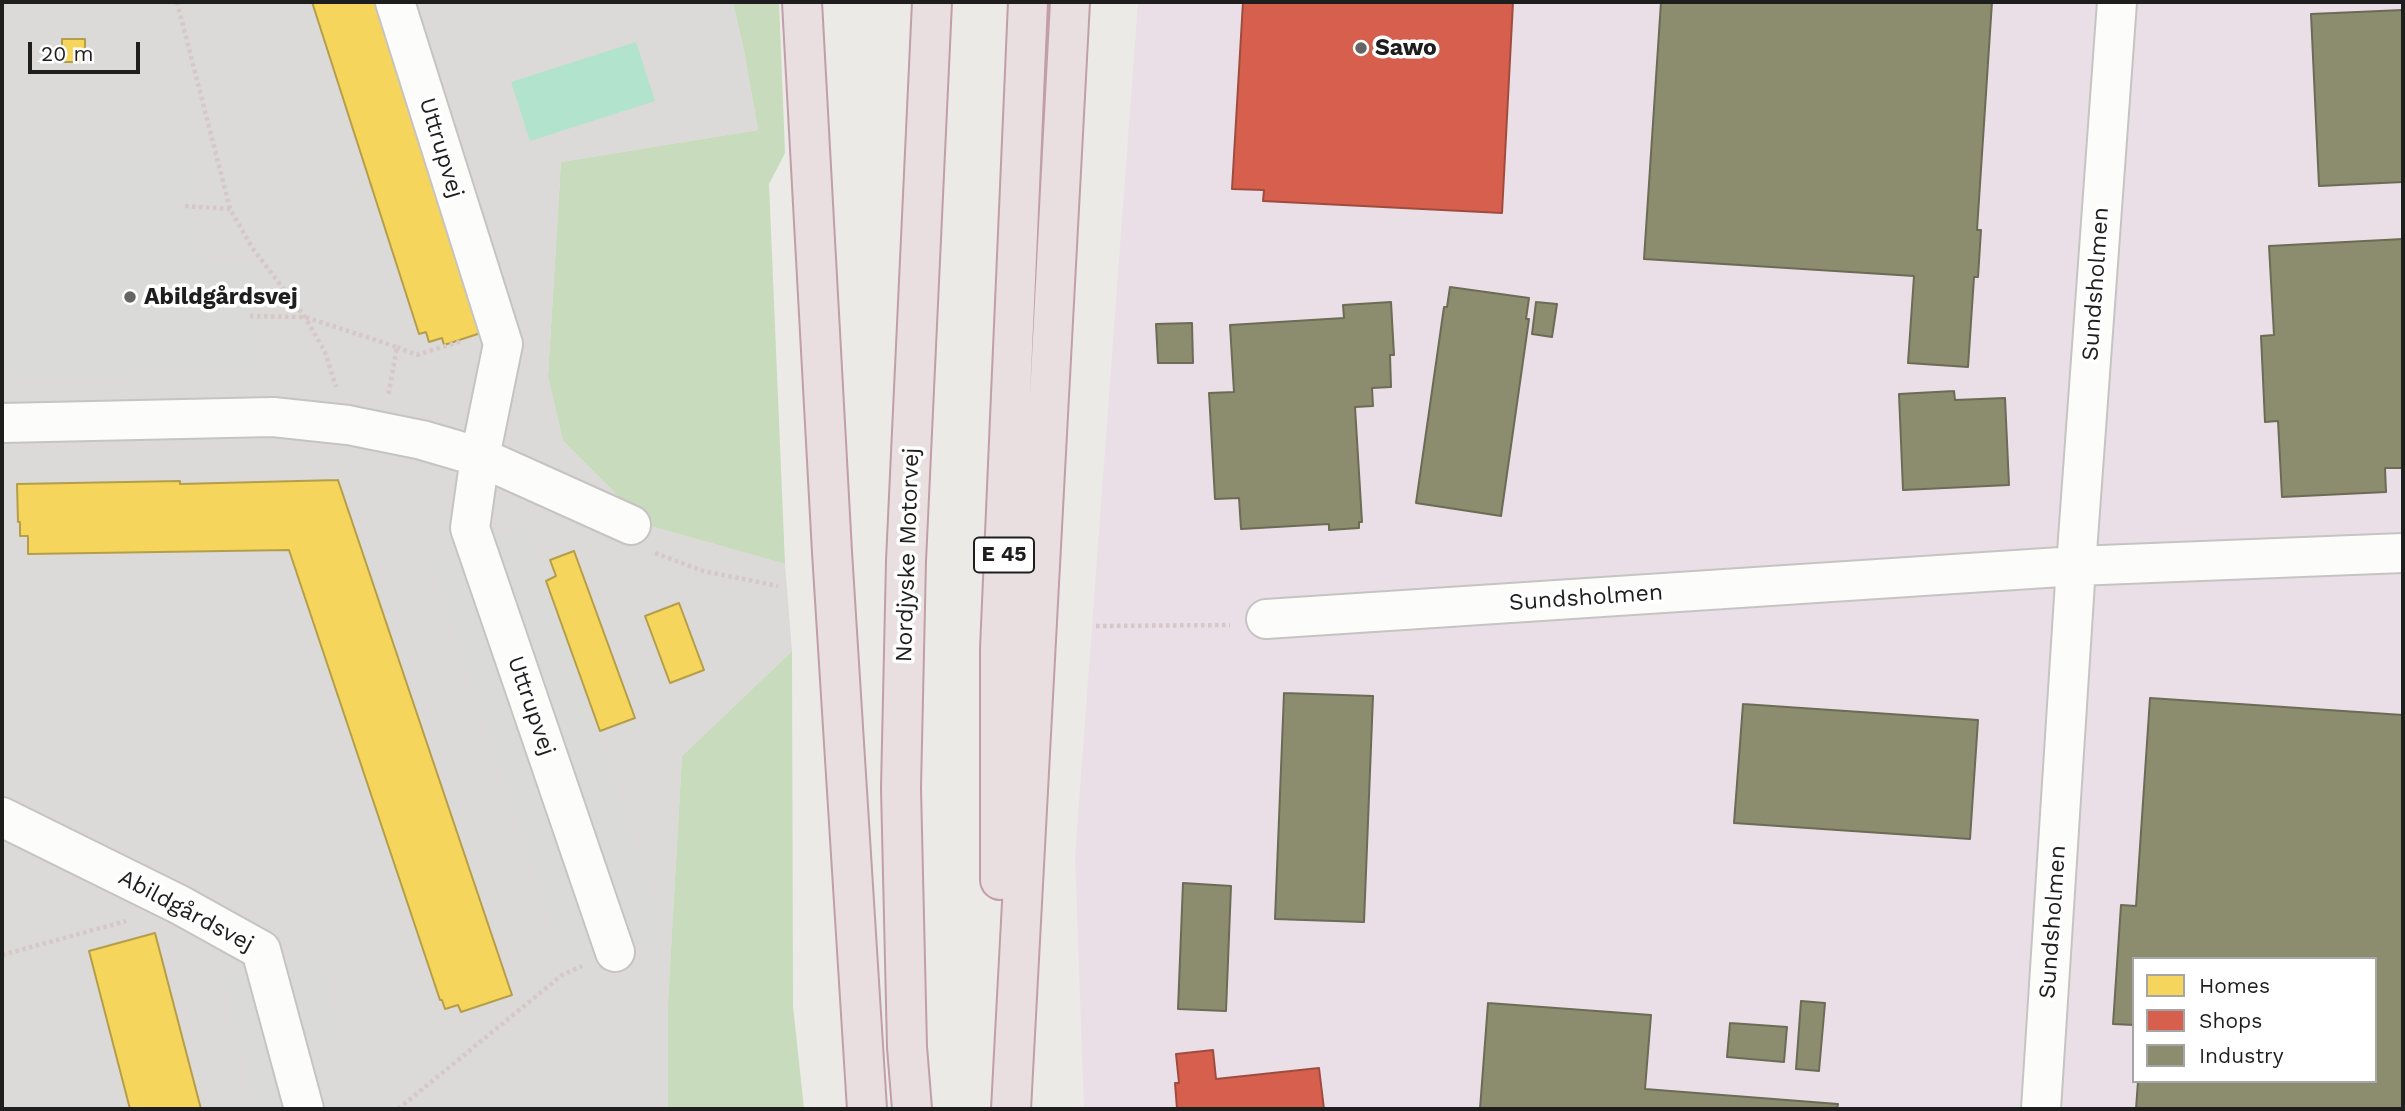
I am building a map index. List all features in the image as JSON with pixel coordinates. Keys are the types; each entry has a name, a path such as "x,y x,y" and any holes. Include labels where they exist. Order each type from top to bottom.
{"highway":[{"path":"802,2 833,566 867,1109"},
{"name":"Nordjyske Motorvej","path":"912,1109 907,1047 901,788 906,547 932,2"},
{"name":"E 45","path":"1010,1109 1000,899 1000,649 1028,2"},
{"path":"1010,1109 1070,2"}],"street":[{"name":"Uttrupvej","path":"395,2 503,344 480,457 470,528 615,952"},
{"name":"Sundsholmen","path":"2041,1109 2076,566 2117,2"},
{"path":"2,423 273,417 337,424 422,440 480,457 631,525"},
{"name":"Sundsholmen","path":"1266,619 2076,566 2403,553"},
{"name":"Abildgårdsvej","path":"2,817 180,905 261,950 304,1109"}],"path":[{"path":"177,2 230,209 253,249 305,317 326,352 335,379 337,424"},
{"path":"185,206 230,209"},
{"path":"250,316 305,317 417,355 498,329"},
{"path":"382,432 397,347"},
{"path":"631,525 644,548 703,571 778,586"},
{"path":"1096,626 1223,626 1266,619"},
{"path":"2,955 180,905"},
{"path":"398,1109 562,975 615,952"}],"shaded area":[{"path":"2,2 733,2 758,130 561,162 548,375 563,441 647,525 785,564 792,651 682,756 668,1002 668,1109 2,1109"},
{"path":"1138,2 2403,2 2403,1109 1084,1109 1075,857"},
{"name":"Abildgårdsvej","path":"193,155 196,263 256,261 260,369 3,377 2,161"},
{"path":"528,529 662,935 568,966 434,561"},
{"path":"319,956 340,1038 312,1046 327,1109 258,1109 225,980"}],"green space":[{"path":"733,2 779,2 785,153 769,184 785,564 647,525 563,441 548,376 561,162 758,130"},
{"path":"636,42 655,101 530,141 511,82"},
{"path":"792,651 793,1006 804,1109 668,1109 668,1002 682,756"}],"building: Homes":[{"path":"312,2 384,2 490,330 444,345 442,338 429,342 426,332 419,334"},
{"path":"62,39 85,39 85,62 62,62"},
{"path":"338,480 512,995 461,1012 458,1005 445,1009 440,1000 289,550 28,554 28,536 20,536 17,484"},
{"path":"574,551 635,718 600,731 546,581 556,576 550,560"},
{"path":"679,603 704,670 670,683 645,616"},
{"path":"155,933 201,1109 130,1109 89,951"}],"building: Shops":[{"path":"1243,2 1513,2 1502,213 1263,201 1264,190 1232,189"},
{"path":"1213,1050 1216,1079 1319,1068 1324,1109 1177,1109 1175,1083 1179,1083 1176,1054"}],"building: Industry":[{"path":"1661,2 1992,2 1977,230 1981,230 1978,277 1974,277 1968,367 1908,363 1914,276 1644,259"},
{"path":"2403,10 2403,182 2319,186 2311,14"},
{"path":"2403,239 2403,468 2385,468 2386,492 2282,497 2278,421 2265,422 2261,336 2274,335 2269,246"},
{"path":"1450,287 1529,298 1526,319 1529,319 1501,516 1416,503 1444,307 1447,307"},
{"path":"1391,302 1394,355 1390,355 1391,387 1372,388 1373,406 1355,407 1362,522 1359,522 1359,528 1329,530 1329,524 1241,529 1239,498 1215,499 1209,393 1234,392 1230,325 1344,318 1343,305"},
{"path":"1536,302 1557,304 1552,337 1532,334"},
{"path":"1192,323 1193,363 1158,363 1156,324"},
{"path":"1954,391 1955,400 2005,398 2009,485 1903,490 1899,394"},
{"path":"1284,693 1373,696 1364,922 1275,919"},
{"path":"2150,698 2403,715 2403,1109 2136,1109 2138,1083 2377,1083 2377,957 2132,957 2132,1025 2113,1024 2121,905 2136,906"},
{"path":"1743,704 1978,720 1970,839 1734,823"},
{"path":"1183,883 1231,886 1226,1011 1178,1009"},
{"path":"1801,1001 1825,1003 1819,1071 1796,1069"},
{"path":"1488,1003 1651,1015 1645,1089 1838,1104 1837,1109 1480,1109"},
{"path":"1730,1023 1787,1027 1784,1062 1727,1057"}],"place":[{"name":"Sawo","path":"1361,48"},
{"name":"Abildgårdsvej","path":"130,297"}]}
